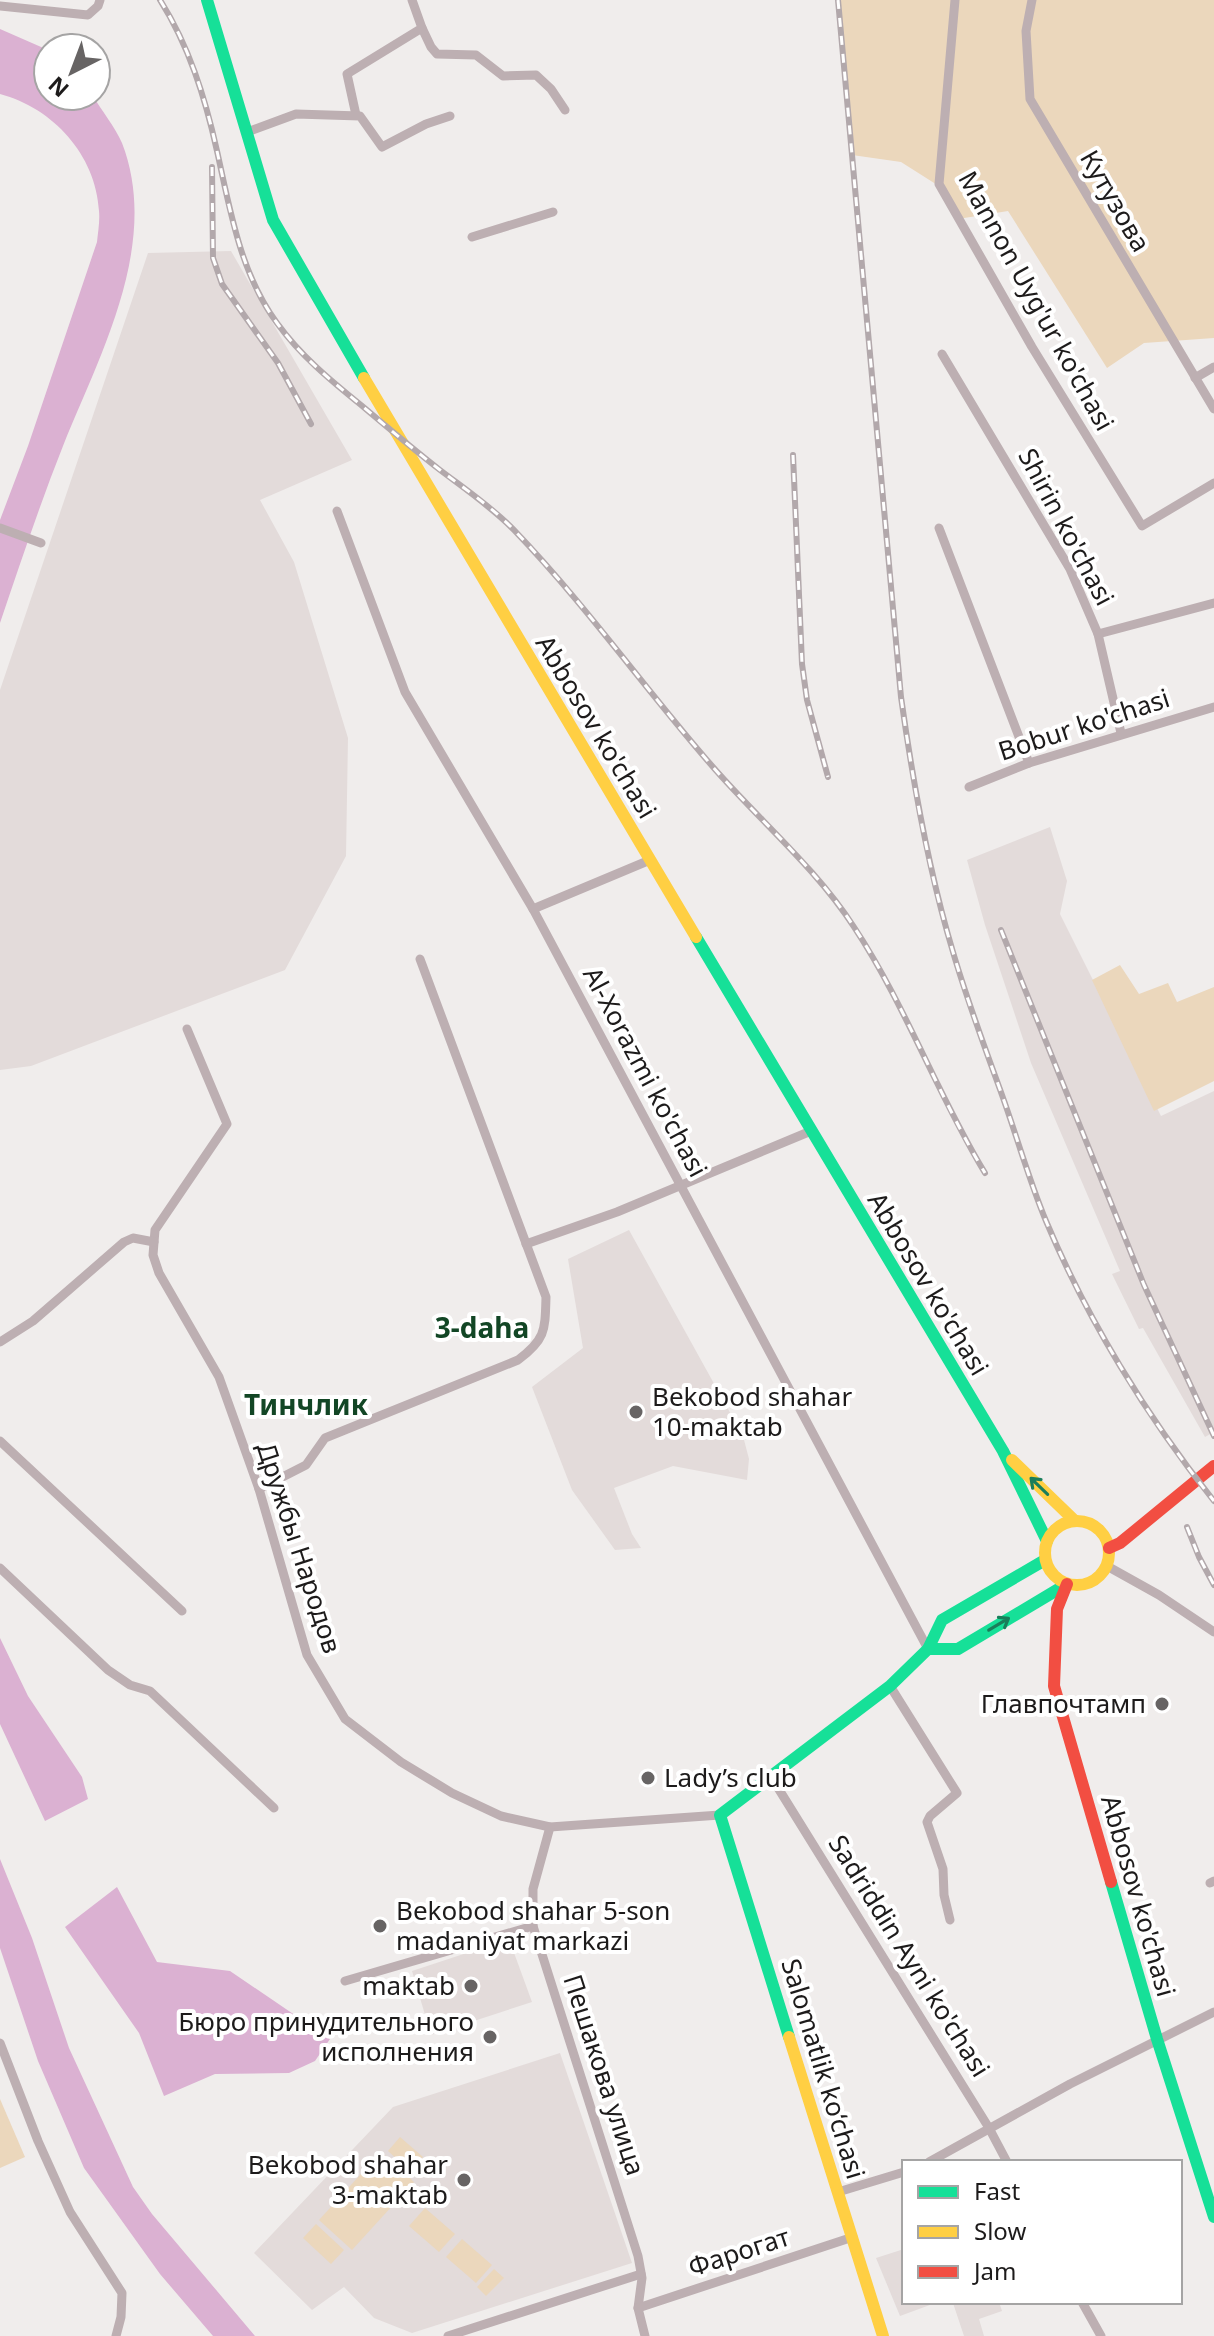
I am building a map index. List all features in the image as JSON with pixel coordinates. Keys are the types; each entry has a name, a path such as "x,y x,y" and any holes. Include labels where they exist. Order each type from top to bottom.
{"main road":[{"name":"Abbosov ko'chasi","path":"207,0 273,220 449,524 1003,1451 1047,1541"},
{"name":"Abbosov ko'chasi","path":"1003,1451 1075,1521"},
{"path":"1109,1548 1120,1543 1214,1466"},
{"path":"1075,1521 1095,1527 1106,1539 1109,1548 1107,1566 1096,1580 1087,1585 1067,1584 1053,1575 1045,1560 1047,1541 1058,1527 1075,1521"},
{"path":"720,1815 890,1686 928,1649 942,1620 1045,1560"},
{"name":"Abbosov ko'chasi","path":"1067,1584 1057,1609 1054,1686 1157,2039 1214,2217"},
{"path":"928,1649 958,1649 1067,1584"},
{"name":"Salomatlik ko‘chasi","path":"720,1815 883,2336"}],"street":[{"path":"0,6 88,15 100,0"},
{"path":"412,0 422,28 437,54 476,55 503,76 536,75 551,89 565,110"},
{"name":"Mannon Uyg'ur ko'chasi","path":"955,0 939,184 1032,347 1142,526 1214,483"},
{"name":"Кутузова","path":"1032,0 1026,31 1030,99 1214,409"},
{"path":"356,115 347,74 422,28"},
{"path":"247,132 296,114 356,115 360,116 382,147 426,124 450,116"},
{"path":"472,237 553,212"},
{"name":"Shirin ko'chasi","path":"942,354 1070,569 1098,634 1121,733"},
{"path":"1195,378 1214,367"},
{"name":"Al-Xorazmi ko'chasi","path":"337,511 405,692 533,909 928,1649"},
{"path":"0,528 41,543"},
{"path":"939,528 1029,763"},
{"path":"1098,634 1214,603"},
{"name":"Bobur ko'chasi","path":"969,787 1029,763 1214,707"},
{"path":"533,909 650,860"},
{"path":"259,1489 306,1465 325,1438 518,1360 535,1347 545,1331 546,1297 420,959"},
{"path":"0,1342 33,1321 124,1242 133,1238 154,1242 155,1230 227,1124 187,1029"},
{"path":"526,1244 617,1212 811,1131"},
{"name":"Дружбы Народов","path":"154,1242 153,1255 159,1273 219,1377 259,1489 307,1655 345,1719 401,1762 452,1793 501,1816 550,1827 720,1815"},
{"path":"0,1441 182,1611"},
{"path":"1107,1566 1159,1595 1214,1632"},
{"path":"0,1568 115,1675 130,1685 150,1691 274,1808"},
{"path":"890,1686 957,1793 927,1822 943,1869 944,1895 950,1920"},
{"name":"Sadriddin Ayni ko'chasi","path":"770,1775 1006,2160"},
{"name":"Пешакова улица","path":"550,1827 533,1889 533,1926 638,2256 641,2274 638,2308 645,2336"},
{"path":"345,1981 533,1926"},
{"path":"933,2160 1157,2039 1214,2012"},
{"path":"0,2043 70,2212 122,2293 116,2336"},
{"path":"838,2192 902,2173"},
{"name":"Фарогат","path":"638,2308 853,2237"},
{"path":"448,2336 641,2274"},
{"path":"1083,2304 1101,2336"}],"shaded area":[{"path":"839,0 1214,0 1214,338 1144,343 1107,368 1008,211 958,219 942,188 901,162 852,155"},
{"path":"0,29 32,43 32,108 0,94"},
{"path":"40,112 103,112 122,143 132,181 134,220 130,259 108,336 30,534 0,623 0,520 97,242 99,211 90,171 80,153 54,122"},
{"path":"231,251 352,460 260,500 294,562 348,738 346,856 285,970 31,1066 0,1070 0,690 148,253"},
{"path":"1050,827 1067,881 1060,914 1161,1116 1214,1091 1214,1432 1205,1437 1143,1328 1139,1329 1112,1274 1120,1271 1031,1063 967,860"},
{"path":"1120,965 1139,994 1168,983 1177,1002 1214,987 1214,1081 1154,1111 1092,980"},
{"name":"Bekobod shahar 10-maktab","path":"629,1230 743,1436 749,1459 747,1480 673,1466 614,1488 632,1534 641,1548 615,1550 572,1490 532,1387 583,1348 568,1259"},
{"path":"0,1638 28,1696 82,1777 88,1799 45,1821 0,1724"},
{"path":"0,1859 32,1938 69,2048 133,2187 152,2214 255,2336 213,2336 160,2274 84,2168 38,2061 0,1948"},
{"path":"117,1887 157,1962 230,1971 330,2039 315,2061 289,2073 215,2074 164,2096 139,2033 65,1927"},
{"name":"maktab","path":"509,1939 532,2002 431,2035 412,1971"},
{"name":"Bekobod shahar 3-maktab","path":"560,2053 632,2263 412,2333 374,2318 344,2287 312,2310 254,2253 393,2107"},
{"path":"0,2099 25,2157 0,2168"},
{"path":"400,2137 423,2157 410,2171 388,2151"},
{"path":"381,2152 414,2182 352,2250 319,2220"},
{"path":"425,2208 455,2234 439,2252 409,2226"},
{"path":"316,2224 344,2250 331,2264 303,2238"},
{"path":"462,2239 492,2265 476,2283 446,2257"},
{"path":"902,2250 902,2304 933,2304 900,2316 876,2258"},
{"path":"494,2269 504,2278 486,2296 477,2287"},
{"path":"953,2304 1000,2304 1002,2311 979,2319 984,2336 964,2336"}],"railway":[{"path":"160,0 188,54 201,92 245,262 264,304 277,323 295,346 327,377 514,530 566,588 713,767 805,864 839,905 872,956 985,1173"},
{"path":"838,0 901,697 916,794 936,889 970,1006 1034,1190 1062,1258 1120,1366 1165,1436 1214,1501"},
{"path":"212,167 213,258 222,284 278,363 311,424"},
{"path":"793,455 802,664 807,700 828,777"},
{"path":"1001,930 1144,1285 1214,1436"},
{"path":"1187,1527 1214,1585"}],"traffic: fast":[{"path":"207,0 273,220 364,378"},
{"path":"696,937 1003,1451 1047,1541"},
{"path":"789,2037 720,1815 890,1686 928,1649 942,1620 1045,1560"},
{"path":"928,1649 958,1649 1067,1584"},
{"path":"1111,1882 1214,2217"}],"traffic: slow":[{"path":"364,378 696,937"},
{"path":"1012,1460 1075,1521"},
{"path":"1071,1521 1083,1521 1100,1530 1107,1541 1109,1553 1107,1565 1100,1576 1083,1585 1071,1585 1059,1580 1050,1571 1045,1559 1045,1547 1050,1535 1059,1526 1071,1521"},
{"path":"789,2037 883,2336"}],"traffic: jam":[{"path":"1109,1548 1120,1543 1214,1466"},
{"path":"1067,1584 1057,1609 1054,1686 1111,1882"}],"place":[{"name":"Bekobod shahar 10-maktab","path":"636,1412"},
{"name":"Главпочтамп","path":"1162,1704"},
{"name":"Lady’s club","path":"648,1778"},
{"name":"Bekobod shahar 5-son madaniyat markazi","path":"380,1926"},
{"name":"maktab","path":"471,1986"},
{"name":"Бюро принудительного исполнения","path":"490,2037"},
{"name":"Bekobod shahar 3-maktab","path":"464,2180"}],"district":[{"name":"3-daha","path":"482,1328"},
{"name":"Тинчлик","path":"306,1405"}]}
